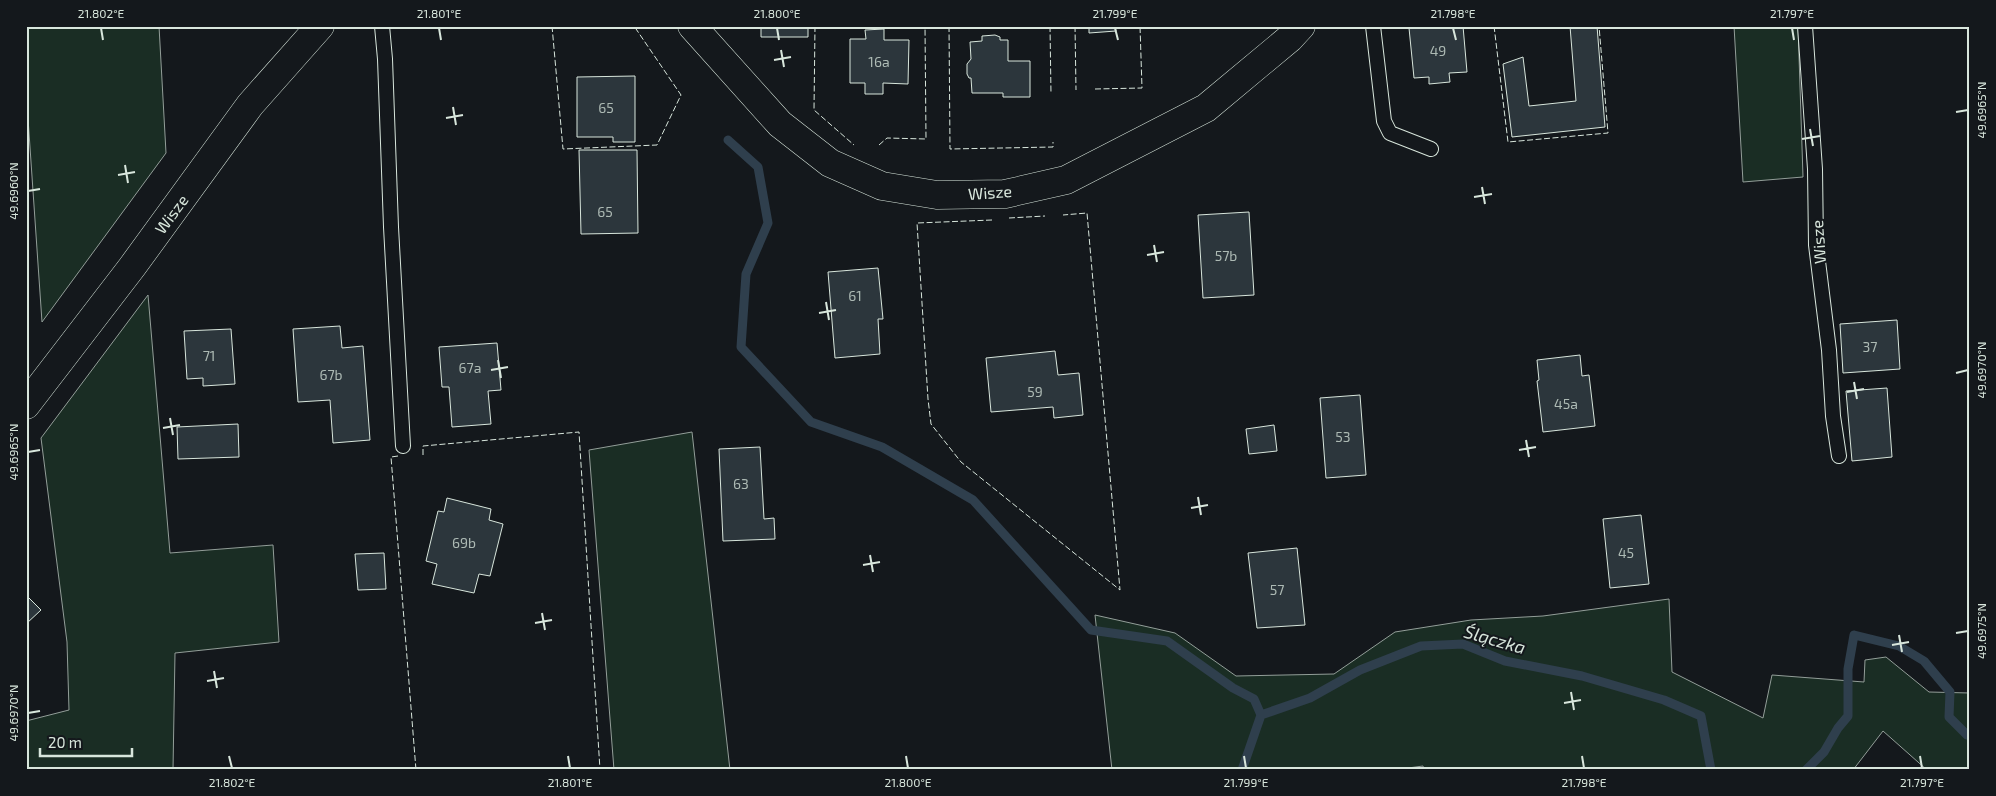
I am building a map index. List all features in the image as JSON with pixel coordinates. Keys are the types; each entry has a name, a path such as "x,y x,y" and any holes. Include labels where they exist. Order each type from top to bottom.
{"street":[{"name":"Wisze","path":"26,405 132,267 250,105 320,26"},
{"name":"Wisze","path":"692,26 780,124 830,163 882,186 937,195 1005,194 1066,180 1206,108 1290,38 1301,26"}],"lane":[{"path":"382,26 386,60 391,227 403,446"},
{"path":"1373,26 1384,121 1390,132 1431,149"},
{"name":"Wisze","path":"1805,26 1815,169 1816,245 1829,350 1833,416 1839,456"}],"green space":[{"path":"26,26 159,26 166,153 42,322 26,89"},
{"path":"1734,26 1798,26 1803,177 1743,182"},
{"path":"148,295 170,553 273,545 279,642 175,653 173,770 26,770 26,721 69,710 67,642 41,438"},
{"path":"692,432 730,770 614,770 589,450"},
{"path":"1669,599 1672,672 1763,718 1772,675 1864,682 1865,660 1886,657 1929,692 1970,693 1970,770 1927,770 1883,731 1853,770 1424,770 1423,766 1393,770 1112,770 1095,615 1175,633 1236,676 1334,674 1395,632 1471,620 1543,616"}],"building":[{"path":"761,26 808,26 808,37 761,37"},
{"path":"1089,26 1115,26 1116,31 1089,33"},
{"path":"1463,26 1467,72 1449,73 1450,82 1429,84 1429,77 1414,78 1409,28"},
{"path":"1570,26 1597,26 1605,127 1512,137 1503,64 1523,57 1529,106 1576,101"},
{"path":"884,29 884,40 909,40 908,84 883,83 883,94 865,94 865,83 850,83 850,39 866,39 865,30"},
{"path":"995,35 1000,37 1000,40 1008,40 1008,61 1030,61 1030,97 1003,97 1003,93 972,93 971,78 967,74 967,64 971,59 970,42 982,41 982,36"},
{"path":"635,76 635,142 613,142 613,137 577,137 577,77"},
{"path":"579,150 637,150 638,233 581,234"},
{"path":"1249,212 1254,295 1203,298 1198,215"},
{"path":"878,268 883,319 878,319 880,354 835,358 828,272"},
{"path":"1897,320 1900,369 1843,373 1840,324"},
{"path":"340,326 342,348 363,346 370,440 333,443 330,400 298,402 293,329"},
{"path":"231,329 235,384 203,386 203,378 187,379 184,331"},
{"path":"497,343 501,390 488,391 491,424 452,427 449,387 442,387 439,347"},
{"path":"1055,351 1058,375 1079,373 1083,415 1054,418 1053,407 991,412 986,358"},
{"path":"1580,355 1582,376 1589,375 1595,426 1543,432 1537,381 1539,380 1537,360"},
{"path":"1887,388 1892,457 1852,461 1846,391"},
{"path":"1360,395 1366,475 1326,478 1320,398"},
{"path":"238,424 239,457 178,459 177,427"},
{"path":"1274,425 1277,451 1249,454 1246,429"},
{"path":"760,447 764,519 774,518 775,539 723,541 719,449"},
{"path":"447,498 491,509 489,520 503,524 490,576 479,574 474,593 432,584 437,564 426,561 438,511 444,512"},
{"path":"1641,515 1649,584 1610,588 1603,519"},
{"path":"1297,548 1305,625 1257,628 1248,553"},
{"path":"384,553 386,589 358,590 355,554"},
{"path":"26,595 41,610 26,624"}],"waterway":[{"path":"728,140 758,167 768,223 746,274 741,347 811,422 882,447 973,500 1091,630 1167,641 1233,688 1254,699 1261,715"},
{"name":"Ślączka","path":"1806,770 1824,752 1838,728 1848,716 1848,669 1854,635 1899,646 1924,661 1950,692 1949,717 1970,736"},
{"name":"Ślączka","path":"1242,770 1261,715 1310,698 1360,670 1421,646 1463,644 1505,661 1582,676 1664,700 1701,716 1711,770"}],"fence":[{"path":"552,26 563,149 657,145 681,95 634,26"},
{"path":"815,26 814,110 854,145"},
{"path":"879,145 887,138 926,139 925,26"},
{"path":"949,26 950,149 1053,147 1053,142"},
{"path":"1050,26 1051,94"},
{"path":"1075,26 1076,90"},
{"path":"1095,89 1142,88 1140,26"},
{"path":"1494,26 1508,142 1608,133 1599,26"},
{"path":"992,220 917,223 931,424 961,462 1120,590 1087,213 1063,215"},
{"path":"1009,218 1045,216"},
{"path":"423,455 423,446 579,432 600,770"},
{"path":"398,456 391,457 416,770"}]}
